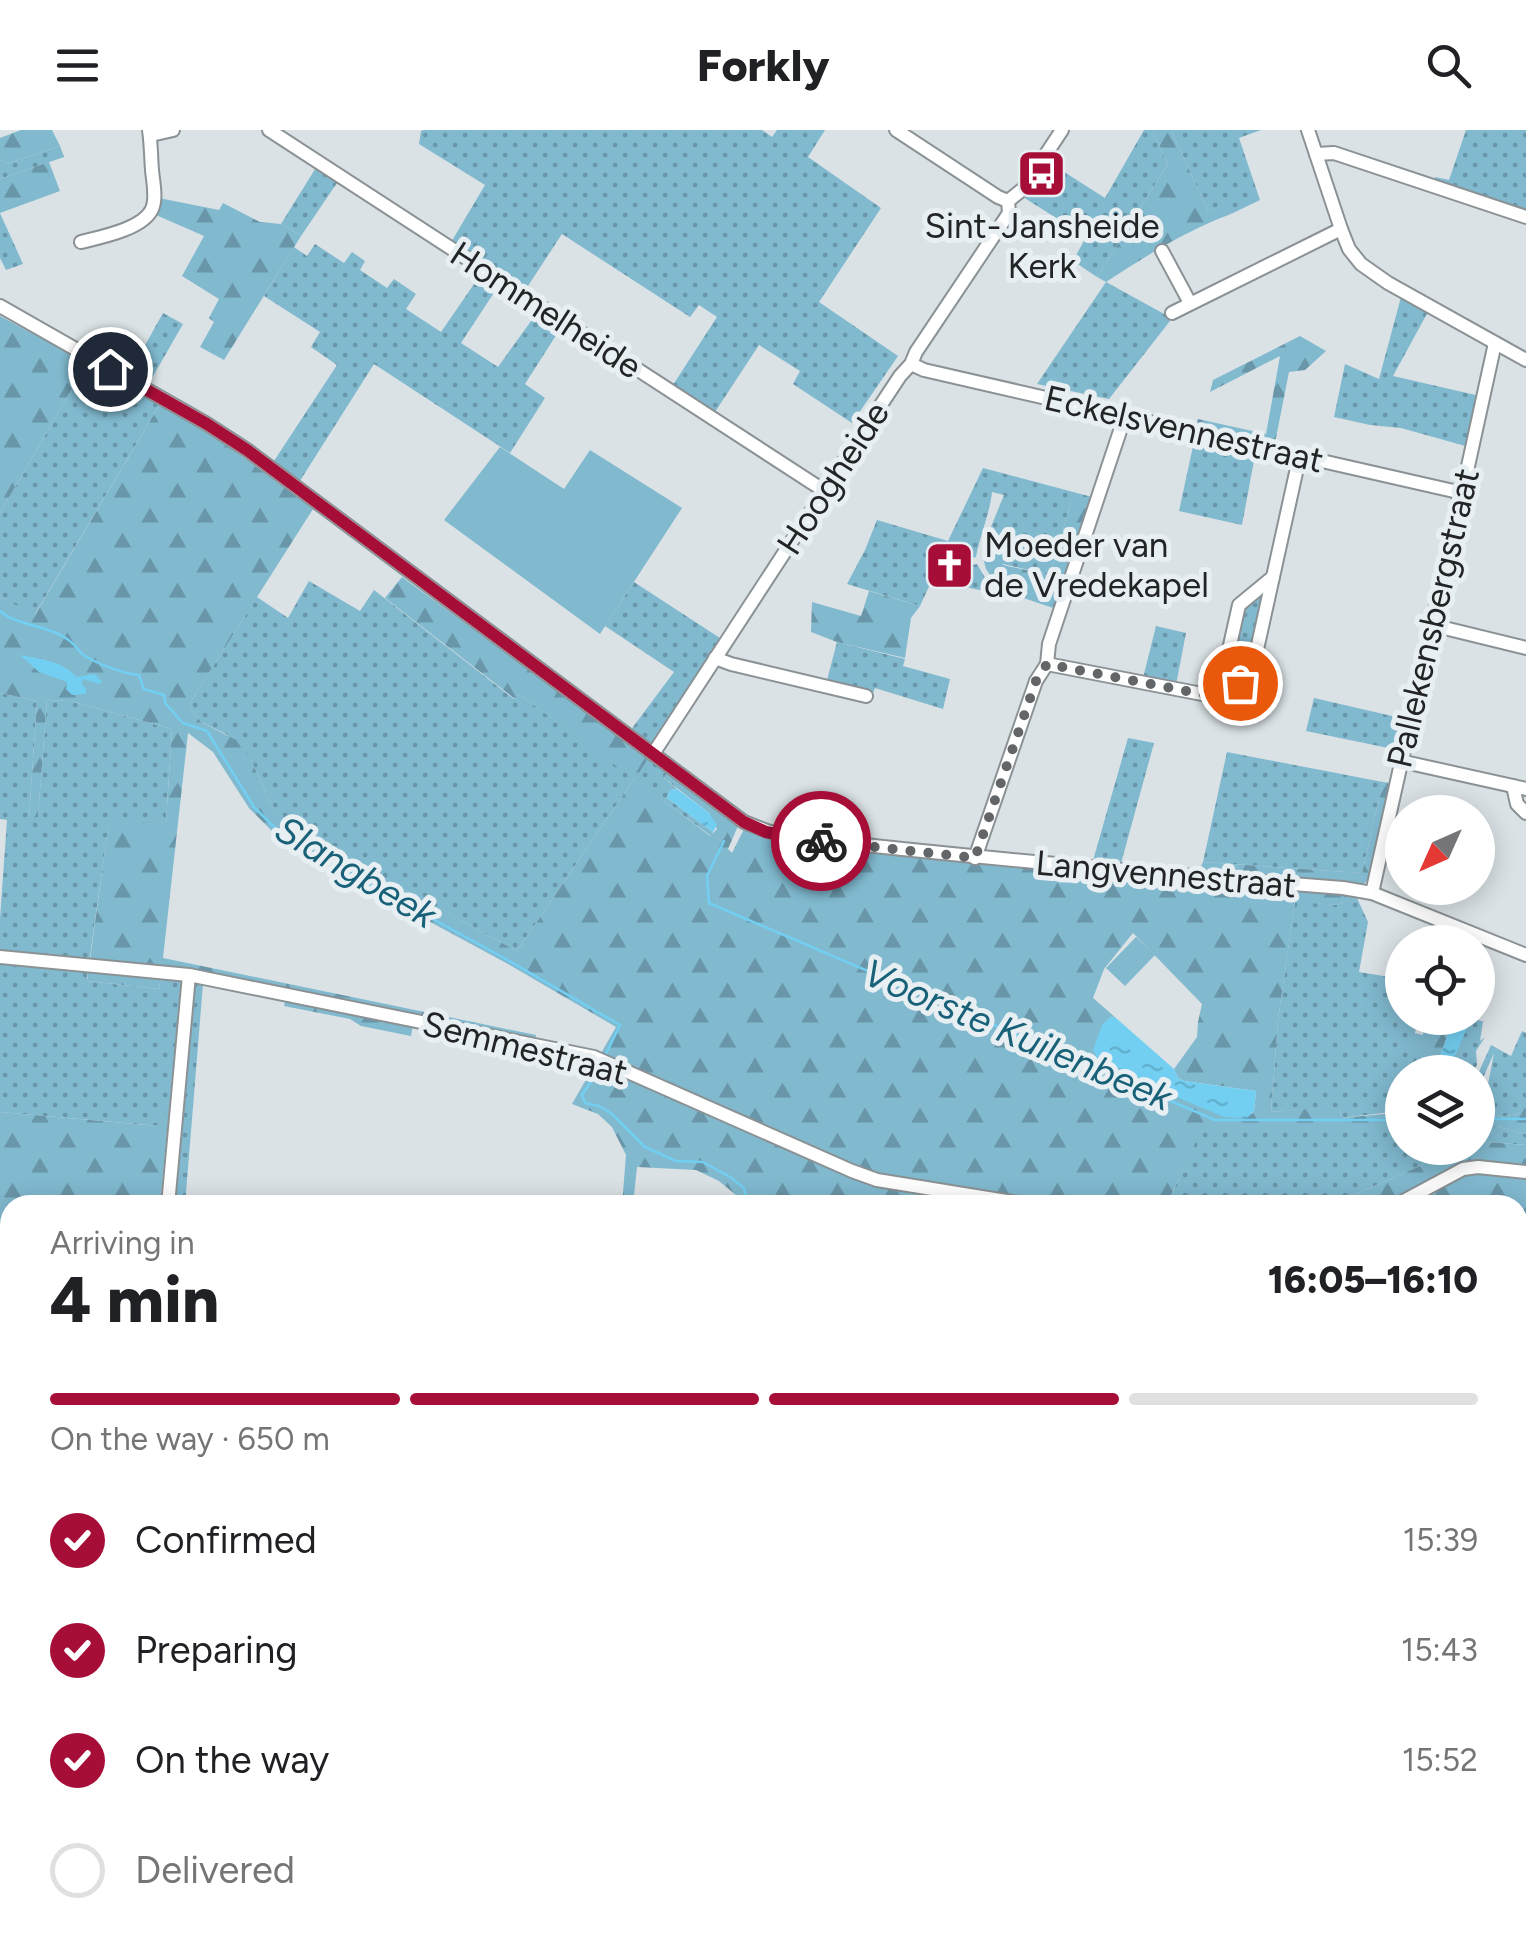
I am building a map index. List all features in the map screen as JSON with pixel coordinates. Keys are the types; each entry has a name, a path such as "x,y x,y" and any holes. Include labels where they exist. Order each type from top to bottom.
{"street":[{"path":"82,242 140,223 148,215 154,196 150,133 173,130"},
{"name":"Hommelheide","path":"269,130 822,490"},
{"path":"896,130 1008,201"},
{"name":"Hoogheide","path":"653,754 822,490 911,364 1008,213 1008,201 1024,189 1062,130"},
{"path":"1308,130 1341,228 1361,264 1526,360"},
{"path":"1316,154 1334,153 1526,216"},
{"path":"1172,313 1341,228"},
{"path":"1162,251 1190,303"},
{"name":"Langvennestraat","path":"0,306 247,450 744,822 766,832 975,858 1343,888 1372,893 1526,955"},
{"name":"Pallekensbergstraat","path":"1372,893 1459,504 1458,492 1465,480 1495,343"},
{"name":"Eckelsvennestraat","path":"911,364 1124,419 1458,492"},
{"path":"975,858 1036,681 1047,664 1049,644 1124,419"},
{"path":"1047,664 1202,694 1217,694 1240,683 1254,663 1299,459"},
{"path":"1230,690 1226,663 1239,605 1273,577"},
{"path":"1432,625 1526,648"},
{"path":"715,658 866,696"},
{"path":"1400,761 1520,787 1517,804 1526,814"},
{"name":"Semmestraat","path":"0,957 190,976 594,1057 852,1171 877,1180 969,1195"},
{"path":"169,1195 190,976"},
{"path":"1414,1195 1462,1169 1478,1166 1526,1172"}],"green space":[{"path":"21,130 52,130 60,146 6,164 0,159 0,138"},
{"path":"424,130 762,130 772,137 777,130 825,130 808,157 881,208 819,302 898,356 852,423 793,384 800,371 759,345 713,415 671,388 717,317 699,305 690,317 562,234 524,292 450,244 485,185 419,144"},
{"path":"1144,130 1152,130 1168,164 1097,277 1073,261 1086,237 1023,197 1047,161 1105,198"},
{"path":"1152,130 1171,130 1208,211 1226,204 1231,214 1182,236 1106,282 1097,277 1168,164"},
{"path":"1171,130 1261,130 1239,138 1260,200 1231,214 1226,205 1208,211"},
{"path":"1466,130 1526,130 1526,214 1434,184 1435,177 1449,180"},
{"path":"60,146 64,157 0,179 0,159 6,164"},
{"path":"49,162 60,191 0,213 0,179"},
{"path":"317,166 339,180 301,236 281,224"},
{"path":"159,198 219,210 223,203 260,222 281,224 301,236 224,360 200,347 214,322 209,318 219,299 182,276 204,236 156,215"},
{"path":"0,213 23,264 6,270 0,258"},
{"path":"315,244 344,263 352,252 365,261 360,270 387,288 394,279 416,294 406,309 441,332 481,274 499,285 461,343 498,367 539,310 562,326 525,384 545,398 510,453 374,364 298,484 272,464 337,365 311,347 320,332 264,296 294,247 307,256"},
{"path":"1106,282 1166,315 1170,321 1109,399 1037,384"},
{"path":"1401,297 1429,310 1393,376 1480,396 1469,447 1401,428 1334,417 1345,364 1379,379"},
{"path":"163,313 183,324 148,385 129,374"},
{"path":"0,316 87,363 0,513"},
{"path":"1300,336 1326,351 1305,370 1289,372 1275,443 1196,427 1198,419 1266,434 1280,356 1210,392 1213,380"},
{"path":"87,363 160,404 34,616 0,597 0,513"},
{"path":"160,404 232,449 313,509 190,708 201,722 236,740 251,760 271,804 292,827 517,951 634,779 519,694 515,699 385,598 402,577 649,757 635,779 710,836 717,829 709,813 664,778 668,772 736,822 738,826 728,849 732,853 745,827 1074,874 1344,895 1344,902 1337,905 1295,902 1278,1020 1271,1112 1340,1107 1341,1118 1385,1114 1385,1130 1201,1130 1171,1195 736,1195 696,1170 637,1167 634,1195 623,1195 626,1155 612,1127 598,1114 572,1104 616,1027 284,843 249,808 213,752 188,733 163,958 536,1035 533,1047 413,1025 411,1036 284,1006 286,998 161,977 159,989 87,981 109,821 166,823 172,729 70,701 47,700 38,817 29,818 37,701 0,693 0,597 35,615","holes":["1133,933 1202,1004 1197,1037 1174,1069 1178,1078 1256,1091 1252,1114 1166,1094 1110,1017 1116,1018 1093,998 1104,969"]},
{"path":"1195,437 1256,450 1242,525 1179,511"},
{"path":"500,447 564,489 590,450 682,508 600,634 444,520"},
{"path":"983,468 1092,497 1091,501 1071,502 1050,575 1003,564 991,568 1052,594 1062,591 1056,609 1000,590 986,569 986,539 1004,495 992,492 976,557 953,563 955,568 977,564 994,593 932,580 920,606 847,584 877,520 948,541"},
{"path":"1080,498 1091,501 1062,591 1052,594 1047,602 1016,592 1001,582 987,553 994,550 1003,565 1050,575 1071,502"},
{"path":"309,581 360,611 374,590 514,699 519,694 634,778 649,757 668,772 664,778 677,789 670,790 667,798 713,832 711,836 634,779 517,951 291,827 271,804 251,760 226,734 201,722 190,708 257,597 288,618"},
{"path":"634,582 723,640 655,744 648,745 630,731 674,672 605,626"},
{"path":"869,591 920,606 911,618 905,658 811,632 812,602 861,616"},
{"path":"1265,592 1250,663 1235,680 1229,666 1244,605"},
{"path":"1156,626 1186,633 1176,685 1143,678"},
{"path":"837,642 905,659 903,666 950,679 943,709 875,688 873,693 827,680"},
{"path":"0,693 37,701 29,818 38,816 47,700 70,701 172,729 166,823 109,822 89,963 0,954 7,820 0,819"},
{"path":"1314,698 1405,719 1398,750 1306,731"},
{"path":"1128,738 1154,743 1120,867 1092,864"},
{"path":"1227,752 1383,782 1362,873 1203,862"},
{"path":"1383,782 1391,783 1385,795 1369,878 1363,885 1198,873 1203,862 1362,873"},
{"path":"1344,895 1356,896 1368,922 1359,972 1385,976 1385,1035 1415,1035 1410,1055 1385,1055 1385,1113 1341,1118 1340,1108 1271,1112 1278,1020 1295,901 1337,905 1344,902"},
{"path":"1136,937 1155,955 1125,986 1106,968"},
{"path":"0,961 88,970 87,981 159,989 161,976 181,979 169,1110 161,1110 159,1126 0,1112"},
{"path":"195,982 203,984 186,1195 175,1195"},
{"path":"1522,1031 1526,1033 1526,1105 1521,1106 1518,1114 1499,1117 1495,1110 1495,1055 1487,1055 1491,1045 1511,1056"},
{"path":"1414,1035 1448,1035 1440,1055 1410,1055"},
{"path":"1463,1035 1481,1035 1480,1041 1485,1037 1476,1055 1455,1055"},
{"path":"1521,1105 1526,1105 1526,1134 1495,1126 1495,1110 1499,1117 1518,1114"},
{"path":"161,1109 169,1110 161,1195 0,1195 0,1112 158,1126"},
{"path":"1495,1126 1526,1134 1526,1145 1495,1143"},
{"path":"1200,1130 1385,1130 1385,1165 1422,1165 1354,1195 1172,1195"},
{"path":"1495,1143 1526,1145 1526,1195 1354,1195 1422,1165 1495,1165"}],"water":[{"path":"20,655 58,664 77,677 95,674 102,682 84,679 81,683 86,694 72,695 66,689 67,682 39,672"},
{"path":"677,789 709,813 717,825 713,832 667,798 670,790"},
{"path":"1110,1017 1116,1018 1174,1069 1178,1078 1256,1091 1254,1111 1247,1118 1224,1117 1175,1094 1166,1094 1097,1057 1093,1050 1102,1025"},
{"path":"1448,1035 1464,1035 1455,1055 1440,1055"}],"waterway":[{"name":"Slangbeek","path":"0,611 59,634 97,662 139,675 144,689 164,695 165,703 183,723 207,731 254,807 285,838 620,1025 605,1056"},
{"name":"Voorste Kuilenbeek","path":"724,841 707,876 709,903 1215,1120 1385,1120"},
{"name":"Slangbeek","path":"601,1067 582,1095 585,1103 612,1114 645,1147 676,1161 703,1162 730,1177 744,1188 746,1195"},
{"name":"Voorste Kuilenbeek","path":"1495,1119 1526,1119"}],"way so far":[{"path":"821,841 975,858 1036,681 1047,664 1202,694 1217,694 1240,683"}],"place":[{"name":"Sint-Jansheide Kerk","path":"1042,174"},
{"name":"Moeder van de Vredekapel","path":"949,565"}],"route":[{"path":"110,369 247,450 744,822 766,832 821,841"}]}
